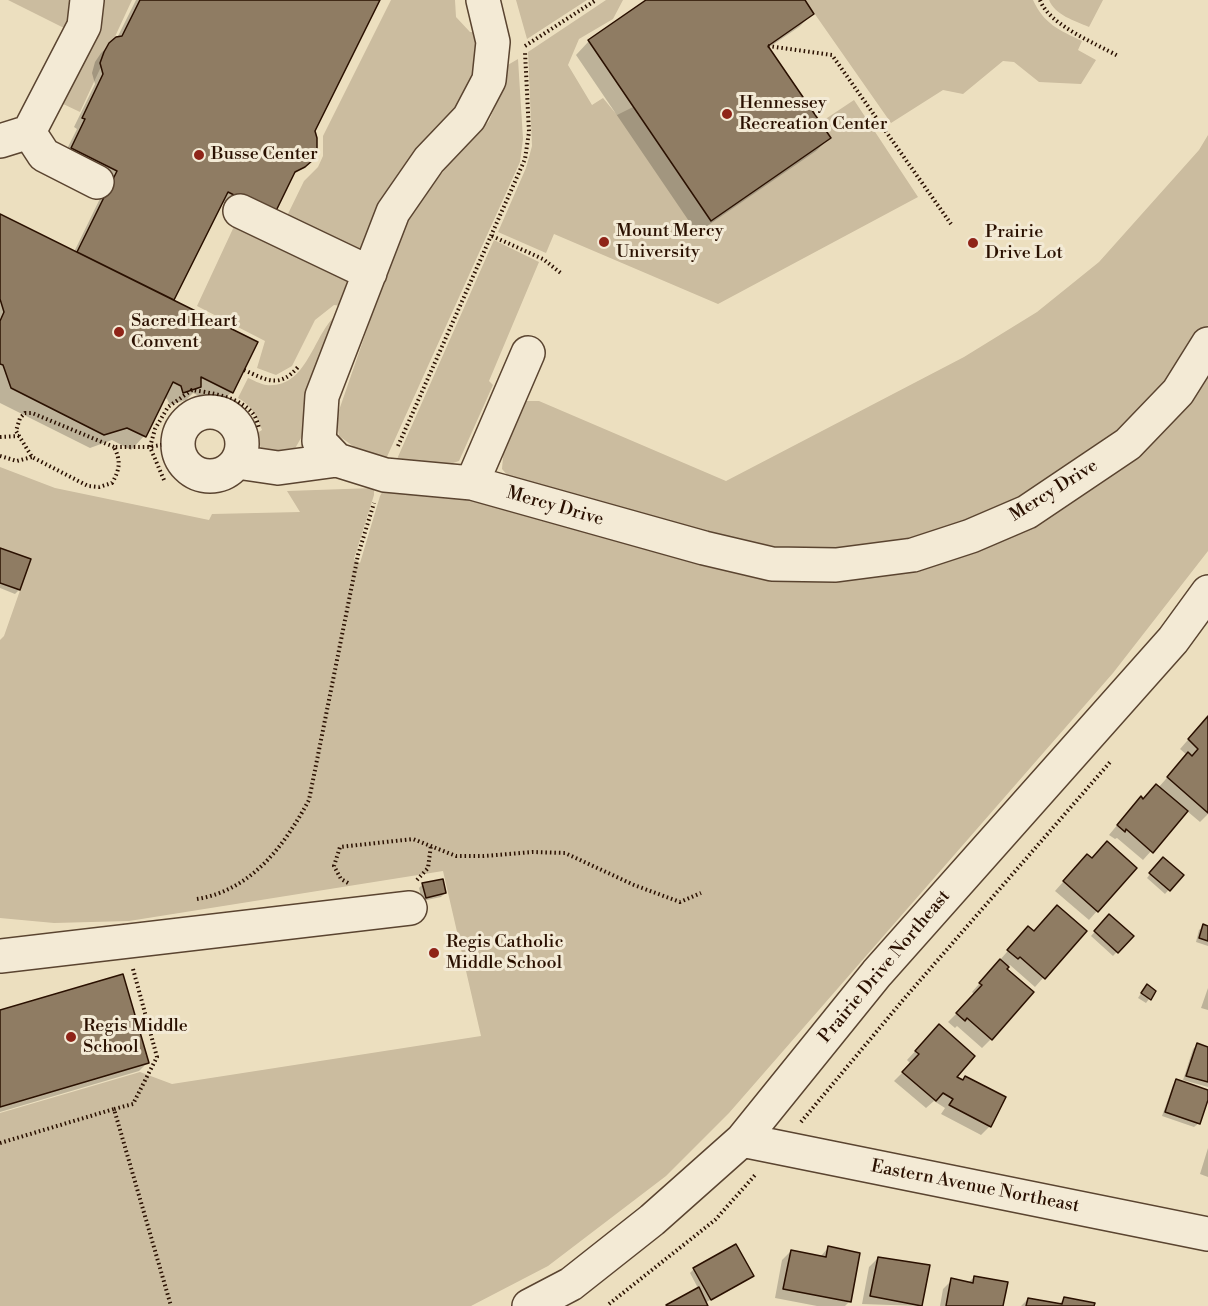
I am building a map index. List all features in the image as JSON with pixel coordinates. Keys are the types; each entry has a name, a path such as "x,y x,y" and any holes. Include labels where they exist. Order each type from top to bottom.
{"street":[{"path":"87,0 84,26 14,136 44,155 96,182"},
{"path":"337,460 319,441 322,396 393,212 429,160 469,118 489,80 493,42 483,0"},
{"path":"240,211 370,273"},
{"name":"Mercy Drive","path":"337,460 385,475 472,483 704,548 772,564 836,566 913,555 970,537 1027,512 1128,444 1178,392 1208,344"},
{"path":"472,483 528,353"},
{"path":"213,412 224,415 237,426 242,440 242,451 237,462 229,470 217,476 200,475 164,445 196,414 213,412"},
{"path":"237,462 278,468 337,460"},
{"name":"Prairie Drive Northeast","path":"529,1306 588,1298 652,1220 742,1140 877,973 1173,640 1208,592"},
{"path":"0,956 125,941 413,895"},
{"name":"Eastern Avenue Northeast","path":"742,1140 1208,1234"}],"path":[{"path":"191,900 213,897 241,884 266,863 292,831 309,800 358,555 385,475 525,159 529,132 525,46 596,0"},
{"path":"1040,0 1043,9 1061,24 1118,56"},
{"path":"768,46 832,55 951,224"},
{"path":"492,236 543,259 562,274"},
{"path":"244,370 269,381 288,378 300,365"},
{"path":"164,480 164,445 155,429 168,407 192,390 221,395 242,404 254,414 260,428"},
{"path":"114,447 120,459 118,472 112,483 99,487 88,486 32,457 16,431 20,418 25,413 32,412 114,447 164,445"},
{"path":"0,437 19,436"},
{"path":"0,456 17,461 32,457"},
{"path":"801,1122 1116,755"},
{"path":"355,888 341,879 334,866 340,847 412,839 456,855 565,853 634,885 680,902 701,893"},
{"path":"413,895 428,868 431,845"},
{"path":"0,1143 133,1104 157,1057 125,941"},
{"path":"114,1109 171,1306"},
{"path":"588,1298 715,1220 760,1170"}],"shaded area":[{"path":"8,0 74,0 66,29"},
{"path":"100,0 132,0 80,112 59,102"},
{"path":"391,0 455,0 456,17 470,32 479,32 476,86 364,252 285,220 304,181 318,167 323,156 323,136"},
{"path":"516,0 587,0 527,39"},
{"path":"606,0 623,0 613,19 579,39 568,65 592,105 603,98 617,115 633,107 711,221 831,138 821,122 854,100 918,197 718,304 554,234 546,253 498,232 526,168 532,146 528,52"},
{"path":"805,0 1033,0 1047,21 1059,30 1082,41 1078,50 1096,60 1081,84 1039,82 1014,62 1003,61 963,94 943,90 891,123"},
{"path":"1049,0 1103,0 1089,27 1061,14"},
{"path":"518,59 523,139 520,162 386,459 371,459 339,436 336,419 393,254 414,209 453,159 489,121 501,92 506,66"},
{"path":"1208,135 1208,325 1181,370 1137,419 1029,497 966,524 902,543 801,552 743,545 510,478 502,469 504,445 524,401 539,401 726,481 964,357 1037,312 1099,262 1199,150"},
{"path":"237,220 354,280 342,306 334,305 315,320 292,366 276,375 257,368 265,341 197,306"},
{"path":"494,240 539,262 489,381 493,385 459,461 450,464 397,459"},
{"path":"334,317 339,320 305,431 293,452 274,456 261,449 257,433 262,430 258,420 253,411 238,398 248,378 266,385 280,384 290,379 307,361 326,326"},
{"name":"Regis Catholic Middle School","path":"1208,375 1208,551 1113,673 729,1113 666,1176 548,1266 471,1306 0,1306 0,1113 140,1072 172,1084 481,1036 443,871 129,921 54,923 0,918 0,640 4,636 31,559 0,548 0,467 55,488 209,520 212,514 300,512 287,491 374,488 374,495 354,559 360,563 384,489 493,501 742,575 771,578 1041,522 1110,477 1169,426"}],"building":[{"name":"Busse Center","path":"140,0 380,0 315,131 317,150 313,160 295,172 274,215 228,192 174,300 77,252 117,171 71,148 85,119 82,118 103,74 100,63 104,52 109,43 116,37 122,36"},
{"name":"Hennessey Recreation Center","path":"646,0 805,0 814,14 768,46 831,138 711,221 588,40"},
{"name":"Sacred Heart Convent","path":"0,214 258,342 233,393 201,377 201,387 183,393 181,386 173,382 146,437 127,428 104,435 11,388 3,365 0,364 0,321 4,312 0,299"},
{"path":"0,548 31,559 20,590 0,583"},
{"path":"1208,716 1208,813 1167,777 1188,752 1192,756 1198,749 1188,739"},
{"path":"1156,784 1188,811 1153,853 1126,829 1125,832 1117,825 1141,796 1143,799"},
{"path":"1107,841 1137,868 1098,912 1063,881 1087,854 1092,858"},
{"path":"1163,857 1184,875 1170,891 1149,873"},
{"path":"443,879 446,893 426,898 422,883"},
{"path":"1057,905 1087,931 1045,979 1020,957 1018,959 1007,950 1028,926 1034,931"},
{"path":"1109,914 1134,936 1118,953 1094,931"},
{"path":"1203,924 1208,926 1208,941 1199,938"},
{"path":"1000,959 1009,967 1007,969 1034,992 992,1040 967,1018 965,1021 956,1013 982,985 979,983"},
{"name":"Regis Middle School","path":"123,974 149,1063 0,1107 0,1010"},
{"path":"1147,984 1156,991 1151,1000 1141,993"},
{"path":"939,1024 975,1056 957,1077 963,1080 965,1076 1006,1097 991,1127 949,1105 953,1099 943,1093 936,1101 902,1072 919,1054 915,1051"},
{"path":"1197,1043 1208,1047 1208,1082 1186,1076"},
{"path":"1176,1079 1208,1090 1208,1100 1200,1124 1165,1112"},
{"path":"736,1244 754,1276 711,1300 693,1268"},
{"path":"828,1246 860,1253 851,1302 783,1289 791,1250 826,1257"},
{"path":"878,1257 930,1265 922,1306 870,1296"},
{"path":"974,1276 1008,1282 1003,1306 946,1306 951,1278 973,1283"},
{"path":"699,1287 708,1306 666,1305"},
{"path":"1064,1297 1095,1303 1094,1306 1026,1306 1028,1298 1062,1304"}],"place":[{"name":"Hennessey Recreation Center","path":"727,114"},
{"name":"Busse Center","path":"199,155"},
{"name":"Mount Mercy University","path":"604,242"},
{"name":"Prairie Drive Lot","path":"973,243"},
{"name":"Sacred Heart Convent","path":"119,332"},
{"name":"Regis Catholic Middle School","path":"434,953"},
{"name":"Regis Middle School","path":"71,1037"}]}
